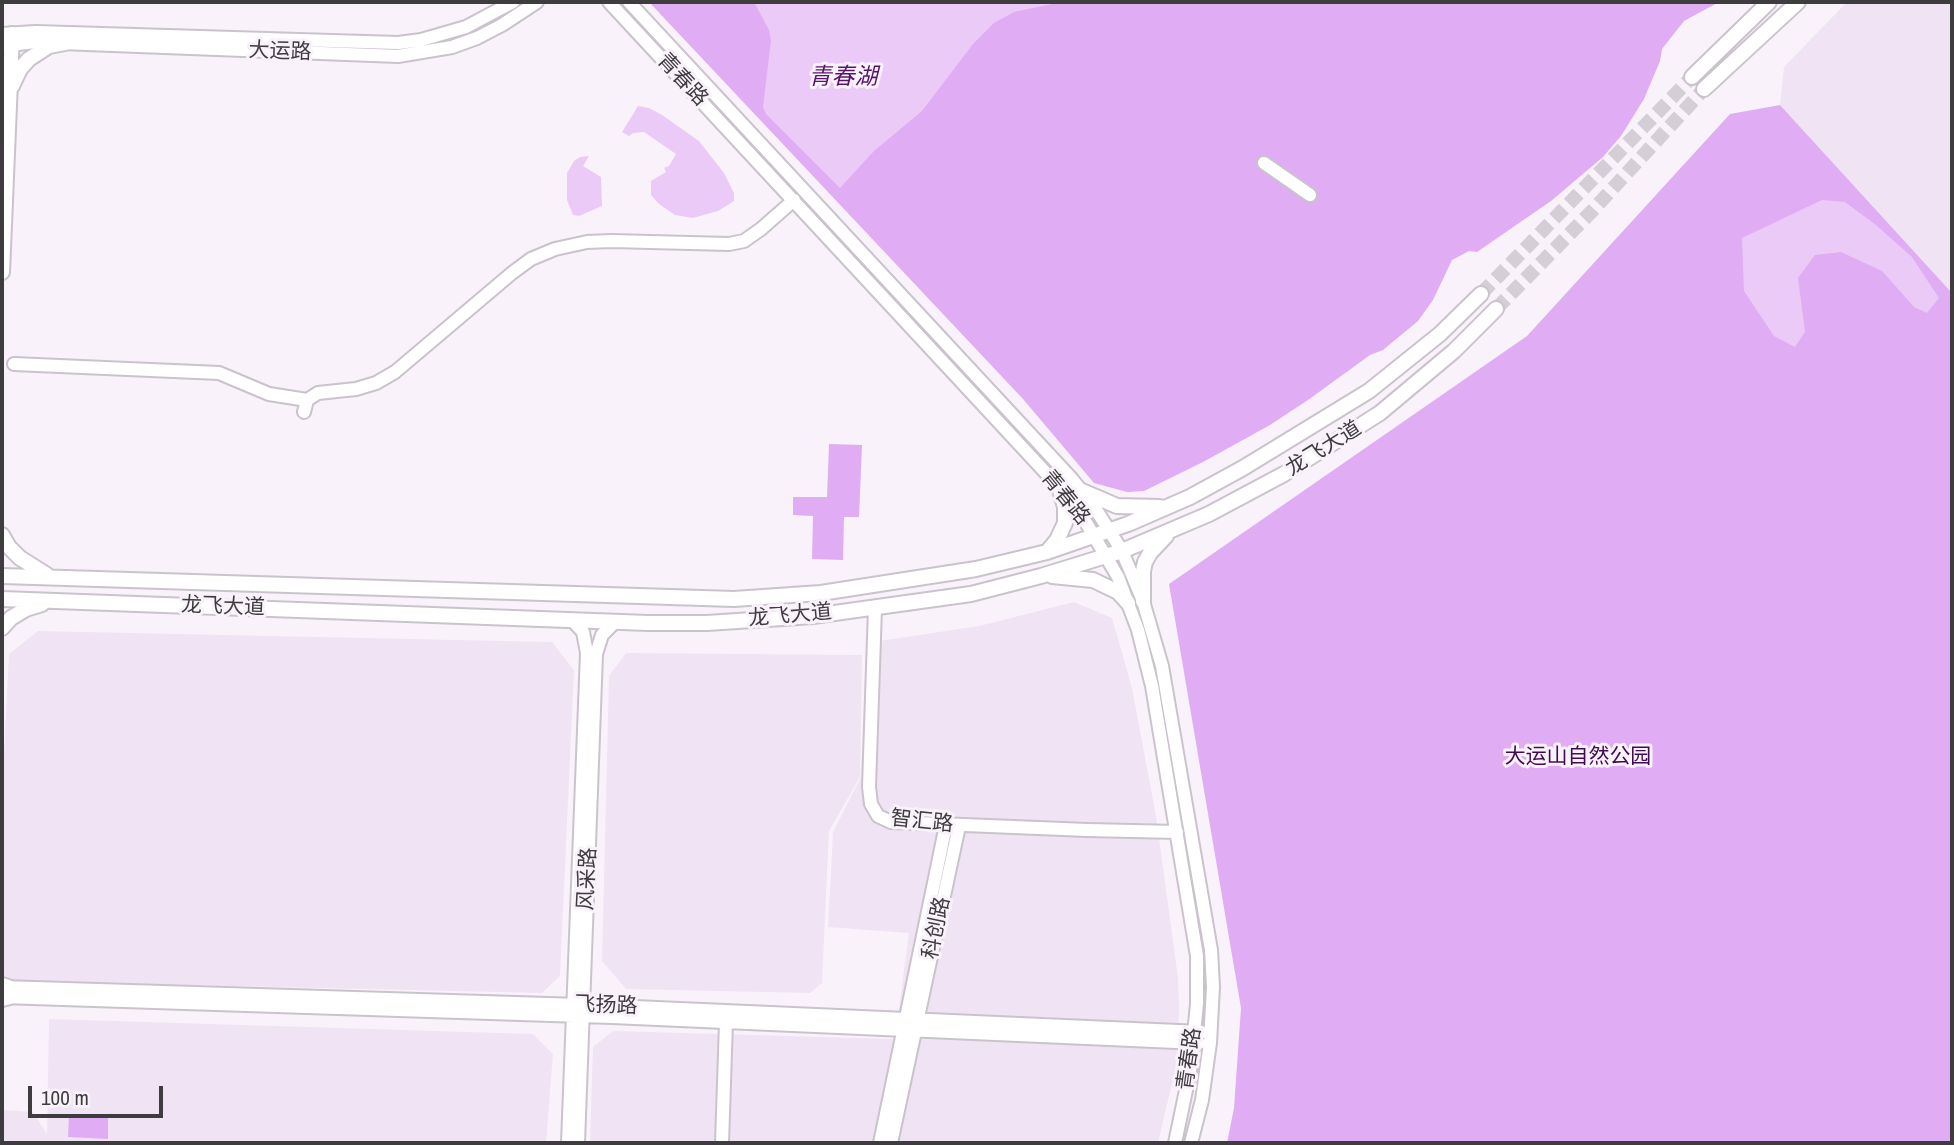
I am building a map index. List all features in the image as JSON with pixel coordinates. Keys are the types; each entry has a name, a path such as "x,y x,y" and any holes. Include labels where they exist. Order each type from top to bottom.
{"main road":[{"path":"1692,77 1769,2"},
{"path":"1704,89 1798,2"},
{"path":"2,272 9,94 7,40"},
{"path":"9,94 14,79 29,59 49,46 65,43"},
{"name":"龙飞大道","path":"2,576 747,598 821,593 976,569 1047,552 1110,531 1168,507 1243,468 1369,391 1440,334 1481,293"},
{"name":"龙飞大道","path":"2,599 572,620 718,622 813,615 971,594 1122,551 1209,514 1273,480 1345,438 1411,388 1454,351 1496,309"},
{"path":"1047,552 1057,540 1065,523 1065,507 1059,487"},
{"path":"1082,491 1117,506 1168,507"},
{"path":"1041,576 1093,580 1136,602 1145,562 1170,532"},
{"path":"2,535 20,558 55,578"},
{"path":"2,628 11,618 26,609 57,601"}],"street":[{"name":"大运路","path":"7,40 36,32 398,43 421,40 466,27 513,2"},
{"name":"大运路","path":"7,40 398,56 452,47 477,38 537,2"},
{"name":"青春路","path":"610,2 1059,487 1094,535 1136,602 1163,666 1209,928 1213,968 1210,1038 1202,1100 1191,1143"},
{"name":"青春路","path":"629,2 1082,491 1122,551 1136,602 1152,685 1197,956 1197,1004 1191,1070 1175,1143"},
{"path":"1264,163 1310,195"},
{"path":"14,364 219,373 305,406 318,393 356,389 376,383 395,372 512,272 555,249 611,240 729,244 744,241 793,200"},
{"name":"智汇路","path":"875,608 869,787 871,804 878,816 891,822 1177,832"},
{"name":"风采路","path":"572,620 583,632 587,653 577,1011 578,1143"},
{"name":"风采路","path":"568,1143 596,654 601,635 616,621"},
{"name":"科创路","path":"910,1024 953,825"},
{"name":"飞扬路","path":"4,992 577,1011 1210,1038"},
{"name":"飞扬路","path":"577,1011 726,1022 910,1024"},
{"path":"722,1143 726,1022"},
{"path":"880,1143 910,1024"},
{"path":"891,1143 910,1024"}],"shaded area":[{"path":"1847,2 1952,2 1952,293 1780,105 1784,67"},
{"path":"1074,602 1112,618 1132,688 1156,816 1178,978 1179,1005 1178,1058 1158,1143 590,1143 593,1047 613,1031 895,1039 909,933 828,927 833,832 861,777 866,643 979,626"},
{"path":"38,631 552,642 574,670 560,976 542,993 9,981 2,973 2,793 9,654"},
{"path":"626,653 862,655 860,777 829,831 822,983 810,993 626,989 602,961 609,676"},
{"path":"49,1019 533,1034 553,1054 546,1143 2,1143 2,1110 33,1112 47,1134"}],"green space":[{"path":"649,2 1719,2 1684,21 1662,49 1660,61 1644,99 1621,136 1603,157 1551,201 1477,252 1469,251 1452,260 1433,300 1418,321 1383,350 1370,355 1270,425 1144,491 1127,492 1094,483 1023,399"},
{"name":"大运山自然公园","path":"1780,105 1952,293 1952,1143 1227,1143 1234,1108 1241,1008 1169,584 1527,336 1730,114"},
{"path":"829,444 862,445 859,517 844,517 843,560 812,559 813,516 793,515 793,497 827,497"},
{"path":"69,1114 108,1116 108,1139 68,1137"}],"water":[{"name":"青春湖","path":"754,2 1062,2 1014,12 994,23 973,44 922,111 874,151 840,188 766,114 763,107 771,40 769,30"},
{"path":"638,106 662,115 699,141 724,173 734,193 734,201 718,211 693,218 675,215 659,204 651,195 651,181 666,172 664,168 669,166 676,154 644,132 629,136 622,132"},
{"path":"589,156 583,166 601,177 602,206 579,216 573,215 567,200 567,173 574,161"},
{"path":"1822,200 1845,202 1912,257 1939,298 1927,313 1914,307 1882,271 1841,252 1815,255 1798,278 1805,332 1795,347 1774,336 1744,291 1742,238"}],"tunnel":[{"path":"1481,294 1692,77"},
{"path":"1496,309 1593,210 1704,89"}]}
